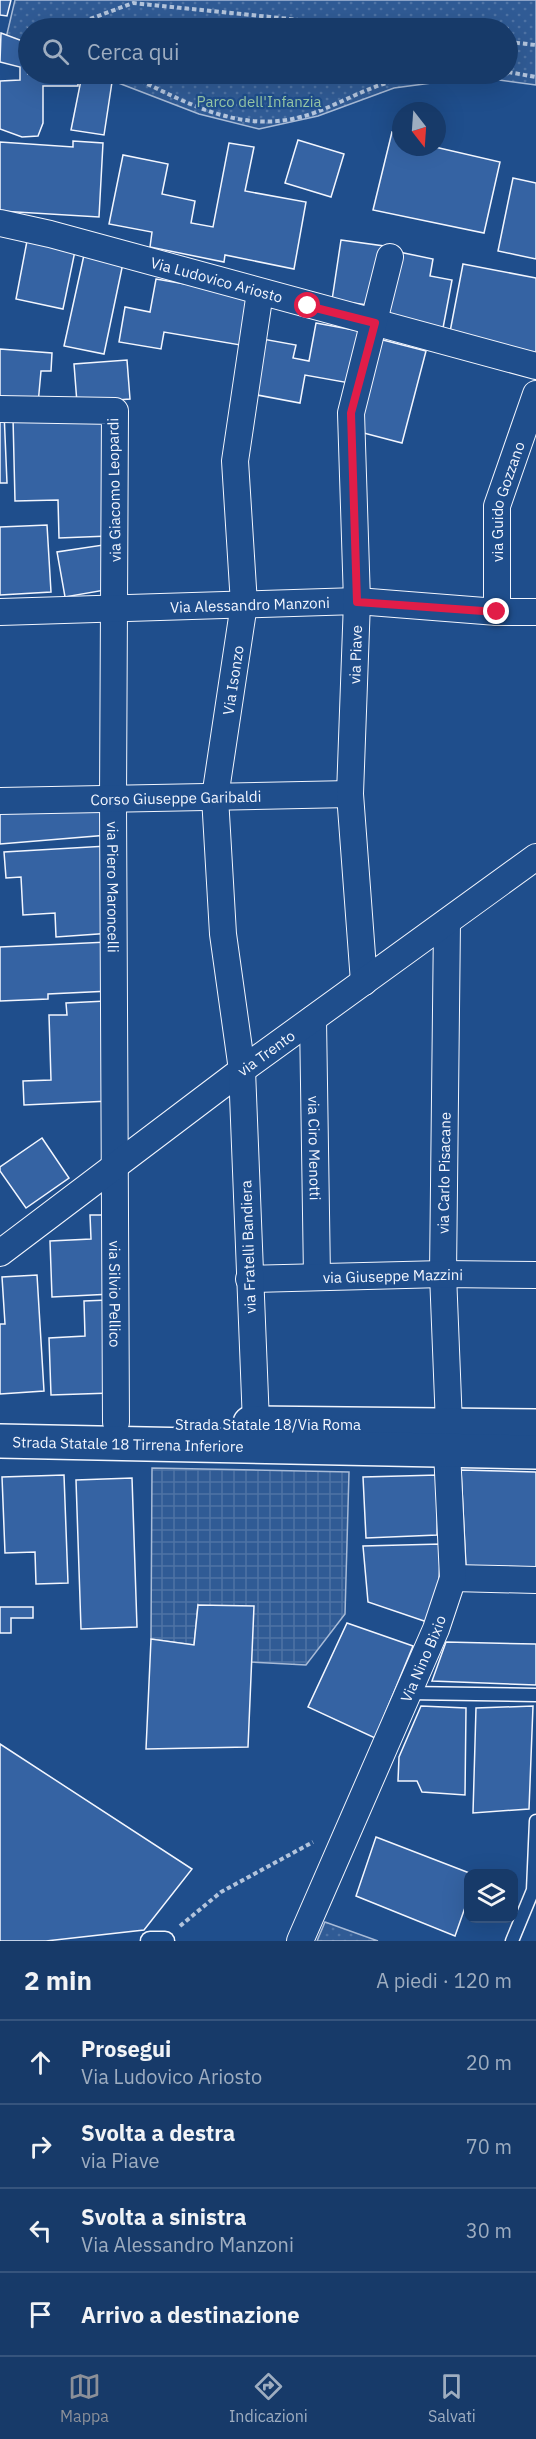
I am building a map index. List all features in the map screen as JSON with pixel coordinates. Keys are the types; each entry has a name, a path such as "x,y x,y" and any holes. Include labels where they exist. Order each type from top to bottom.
{"main road":[{"name":"Strada Statale 18/Via Roma","path":"0,1419 116,1422 256,1434 448,1438 536,1452"},
{"name":"Strada Statale 18/Via Roma","path":"448,1438 536,1426"},
{"name":"Strada Statale 18 Tirrena Inferiore","path":"0,1441 256,1434"}],"street":[{"name":"Via Ludovico Ariosto","path":"0,223 50,234 536,366"},
{"name":"via Piave","path":"364,982 350,794 357,602 351,413 390,257"},
{"name":"Via Isonzo","path":"242,1070 224,934 215,797 244,604 235,461 260,292"},
{"name":"via Guido Gozzano","path":"497,612 497,506 536,394"},
{"name":"via Giacomo Leopardi","path":"0,410 115,411 115,609"},
{"name":"Via Alessandro Manzoni","path":"0,612 357,602 497,612 536,612"},
{"name":"via Piero Maroncelli","path":"115,609 113,800 116,1166"},
{"name":"Corso Giuseppe Garibaldi","path":"0,801 350,794"},
{"name":"via Trento","path":"0,1253 242,1070 536,857"},
{"name":"via Carlo Pisacane","path":"447,922 443,1274 448,1438"},
{"name":"via Ciro Menotti","path":"313,1019 317,1277"},
{"name":"via Fratelli Bandiera","path":"242,1070 256,1434"},
{"name":"via Silvio Pellico","path":"116,1166 116,1422"},
{"name":"via Giuseppe Mazzini","path":"249,1279 443,1274 536,1275"},
{"name":"Via Nino Bixio","path":"300,1941 406,1693 436,1629 453,1578 448,1438"},
{"path":"453,1578 536,1580"},
{"path":"150,1941 164,1941"}],"lane":[{"path":"406,1693 536,1695"},
{"path":"512,1941 533,1890 536,1821"}],"path":[{"path":"93,18 133,3 280,18"},
{"path":"518,43 536,45"},
{"path":"518,74 536,77"},
{"path":"148,84 195,107 250,122 279,122 312,113 382,84"},
{"path":"164,1941 221,1892 313,1842 337,1854"}],"green space":[{"name":"Parco dell'Infanzia","path":"15,0 536,0 536,85 518,83 518,18 18,18 18,43 6,38"},
{"name":"Parco dell'Infanzia","path":"121,84 424,84 394,88 318,116 259,129 199,114"},
{"path":"325,1922 378,1941 317,1941"}],"shaded area":[{"path":"152,1468 349,1472 345,1614 306,1665 251,1662 198,1605 194,1645 151,1639"}],"building":[{"path":"0,0 11,0 7,16 0,15"},
{"path":"1,33 18,39 18,66 0,62"},
{"path":"18,80 18,84 78,84 78,86 43,86 43,123 38,136 22,137 0,129 0,81"},
{"path":"80,84 112,84 104,135 71,130"},
{"path":"392,132 392,156 446,156 446,150 500,162 484,233 373,210"},
{"path":"298,140 344,154 331,197 285,183"},
{"path":"73,141 103,143 99,217 0,211 0,142 73,147"},
{"path":"229,143 254,147 245,191 306,202 294,269 225,255 224,262 150,247 152,232 109,224 123,155 168,164 162,194 195,201 191,223 213,227"},
{"path":"513,178 536,183 536,259 498,251"},
{"path":"341,240 384,246 375,306 332,300"},
{"path":"27,241 75,251 63,309 16,299"},
{"path":"399,252 433,259 430,276 452,280 443,328 387,317"},
{"path":"84,255 123,263 104,354 64,346"},
{"path":"463,264 536,278 536,354 449,337"},
{"path":"156,279 255,296 246,346 164,332 161,349 119,342 125,307 150,312"},
{"path":"316,323 365,332 355,384 305,375 300,403 252,394 263,339 296,345 293,358 309,361"},
{"path":"379,339 426,351 402,443 356,431"},
{"path":"0,349 52,353 51,371 41,371 38,404 0,401"},
{"path":"127,360 130,399 77,403 74,364"},
{"path":"0,412 4,412 7,483 0,483"},
{"path":"13,418 107,419 109,536 59,538 58,500 15,501"},
{"path":"47,525 51,592 0,595 0,527"},
{"path":"103,545 111,589 65,597 57,552"},
{"path":"105,805 108,835 0,844 0,813"},
{"path":"107,846 112,933 56,937 55,913 23,915 21,877 6,878 4,852"},
{"path":"108,942 110,991 48,994 48,999 0,1001 0,947"},
{"path":"106,1001 110,1101 24,1105 23,1081 51,1080 49,1015 67,1015 66,1003"},
{"path":"42,1138 69,1178 26,1208 0,1171 0,1167"},
{"path":"90,1215 109,1215 112,1294 52,1297 50,1241 91,1239"},
{"path":"37,1275 44,1391 0,1394 0,1324 5,1324 2,1277"},
{"path":"108,1300 111,1393 51,1395 49,1338 85,1336 84,1301"},
{"path":"461,1470 536,1472 536,1567 466,1566"},
{"path":"64,1475 68,1583 36,1584 35,1552 5,1553 2,1477"},
{"path":"438,1475 437,1535 366,1538 363,1477"},
{"path":"132,1478 137,1627 81,1629 76,1480"},
{"path":"441,1544 438,1598 430,1623 368,1602 363,1546"},
{"path":"198,1605 254,1606 248,1747 146,1749 151,1639 194,1645"},
{"path":"0,1607 33,1607 33,1618 11,1618 11,1633 0,1633"},
{"path":"347,1623 413,1646 375,1738 308,1707"},
{"path":"446,1642 536,1644 536,1685 432,1681"},
{"path":"421,1706 466,1708 465,1795 422,1792 417,1781 398,1781 399,1757"},
{"path":"533,1706 529,1809 473,1813 476,1708"},
{"path":"0,1744 192,1869 144,1930 46,1941 0,1941"},
{"path":"376,1837 464,1871 464,1910 455,1936 356,1896"}],"route":[{"path":"308,306 375,323 351,413 357,602 497,612"}]}
